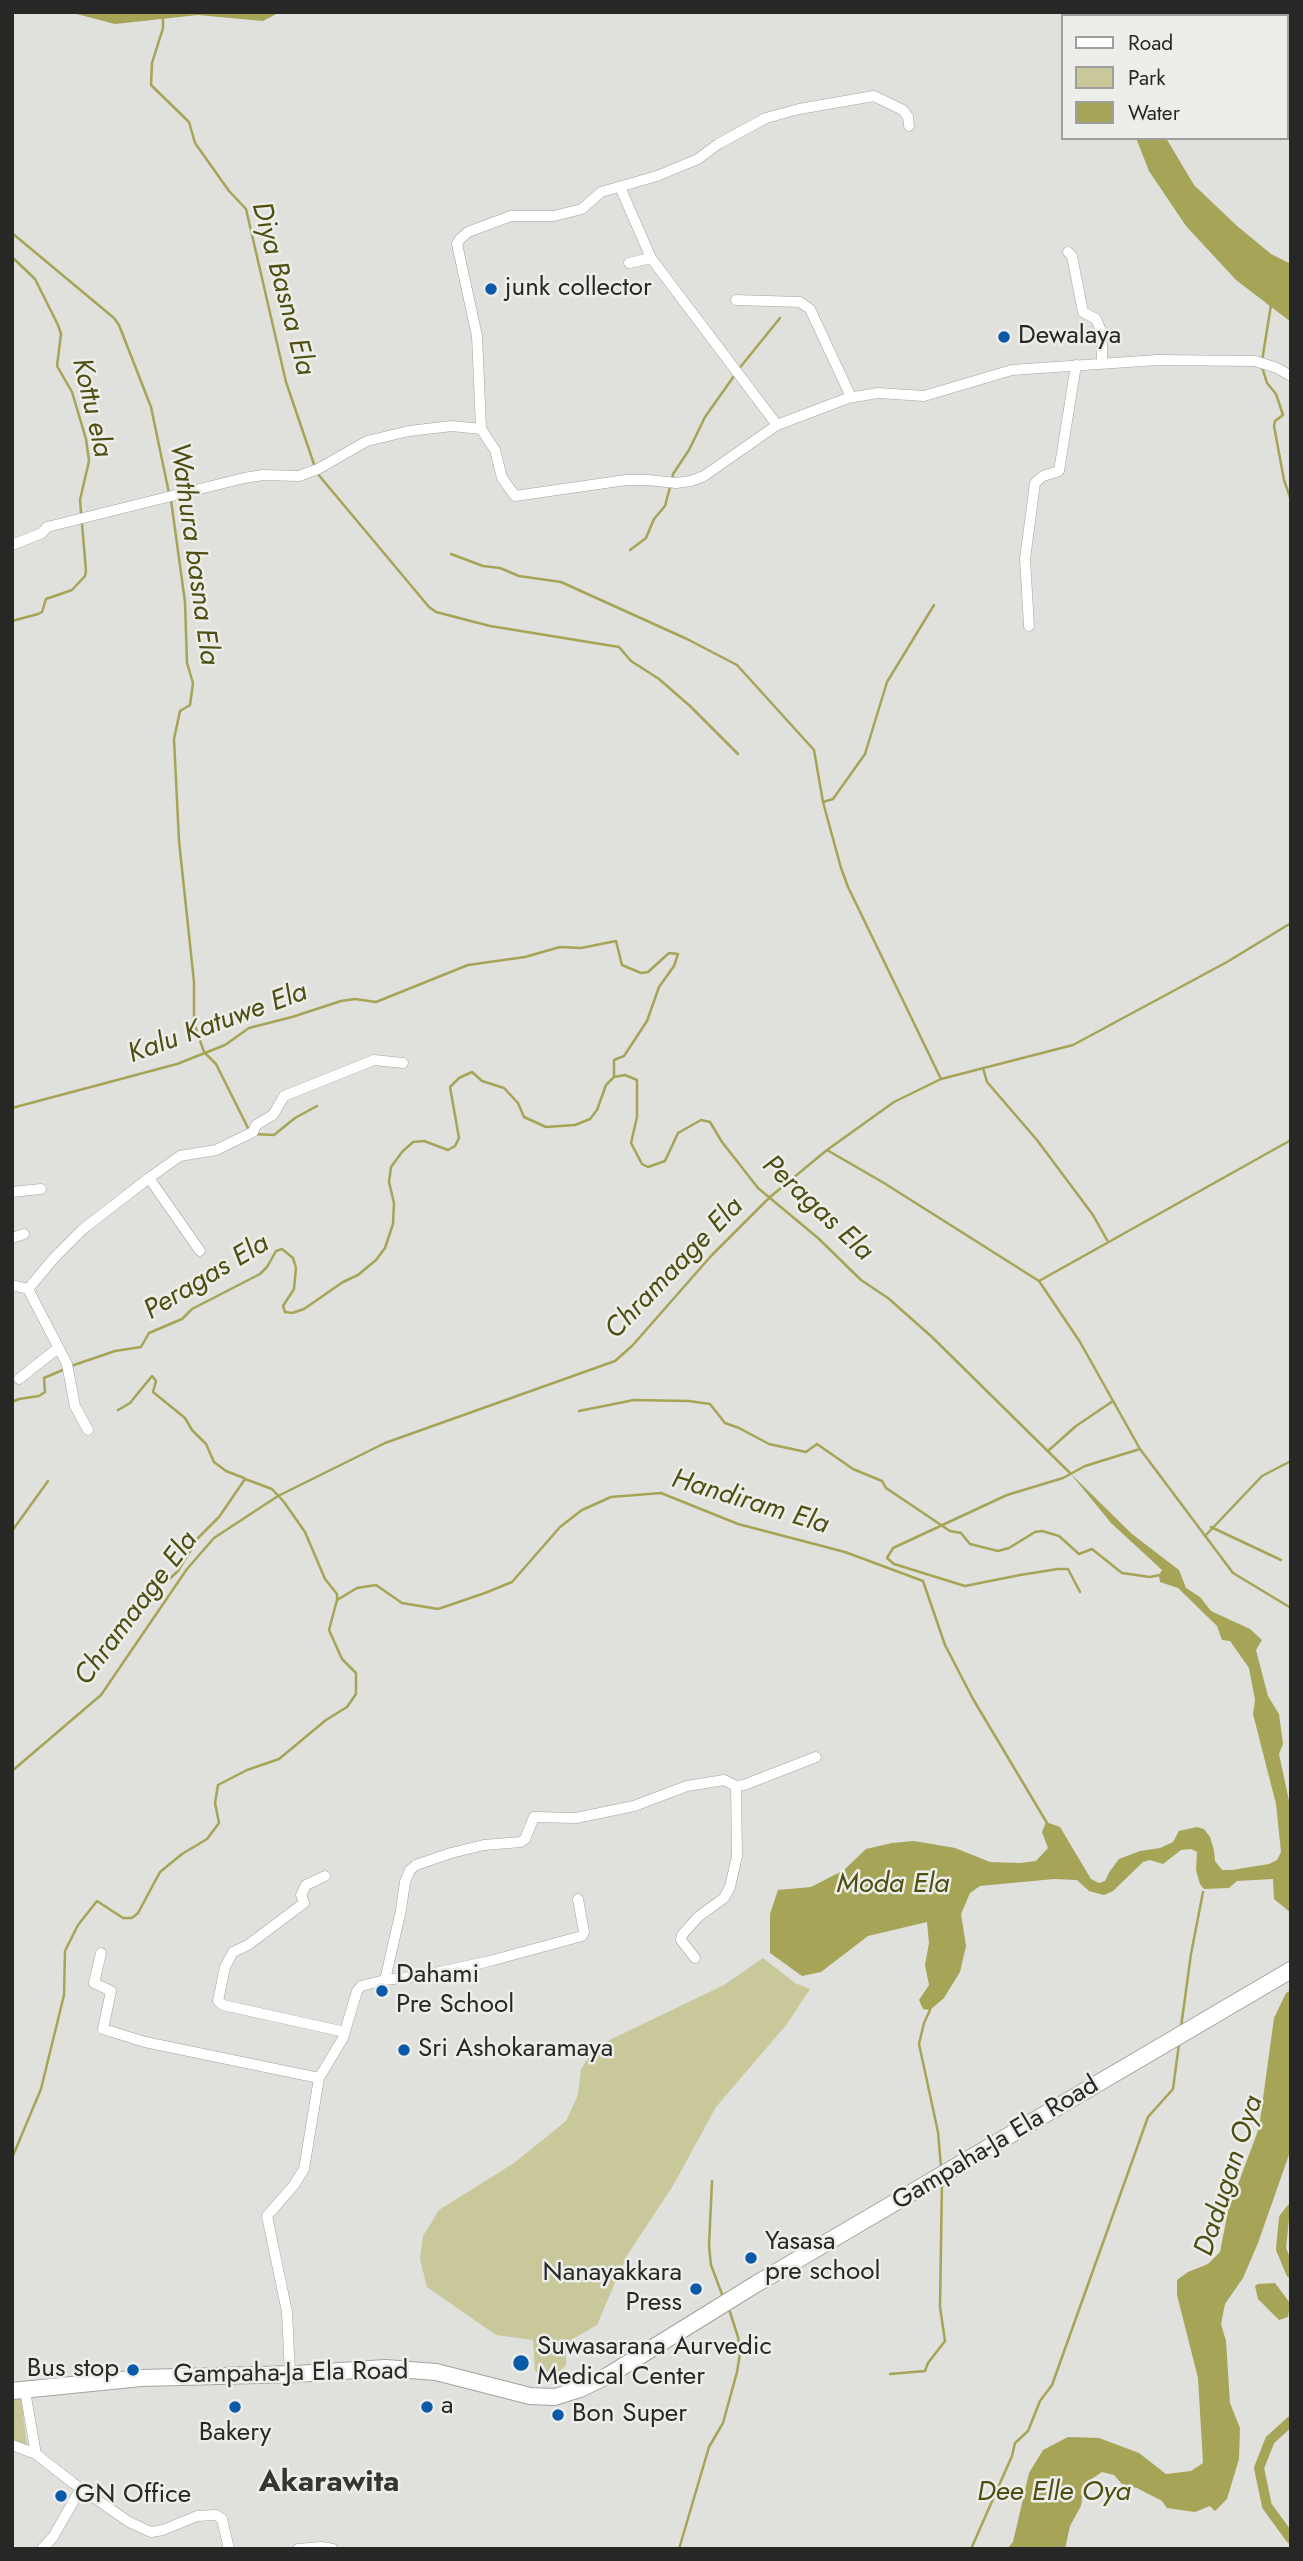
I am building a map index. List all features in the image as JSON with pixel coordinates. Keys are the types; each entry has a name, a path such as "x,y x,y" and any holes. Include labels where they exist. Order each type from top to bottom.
{"highway":[{"name":"Gampaha-Ja Ela Road","path":"19,2391 141,2378 390,2368 436,2372 514,2393 555,2397 580,2389 609,2375 725,2303 1291,1970"}],"street":[{"path":"909,126 908,117 903,110 874,96 834,101 766,118 718,144 698,159 657,176 601,192 582,209 554,216 511,216 468,232 460,239 457,244 477,336 481,429 495,450 502,478 512,494 533,495 563,488 626,480 671,483 691,481 704,476 777,425 851,397 878,393 923,396 1012,370 1157,360 1260,362 1291,376"},
{"path":"620,187 651,258 777,425"},
{"path":"1068,252 1072,256 1083,312 1096,319 1102,333 1102,363"},
{"path":"629,263 651,258"},
{"path":"736,300 800,302 810,309 851,397"},
{"path":"1029,626 1025,559 1035,483 1043,476 1059,471 1076,365"},
{"path":"12,545 42,533 47,527 244,478 263,475 299,476 316,470 367,441 409,431 452,426 481,429"},
{"path":"28,1289 83,1229 180,1156 216,1150 251,1132 256,1125 273,1115 284,1096 373,1060 403,1063"},
{"path":"149,1178 200,1251"},
{"path":"12,1192 41,1189"},
{"path":"12,1238 24,1234"},
{"path":"12,1284 28,1289 68,1367 75,1406 88,1430"},
{"path":"19,1379 58,1348"},
{"path":"385,1980 405,1882 410,1870 416,1865 484,1845 521,1842 525,1839 534,1817 576,1818 634,1806 687,1786 723,1780 736,1786 816,1757"},
{"path":"695,1958 681,1940 682,1935 698,1917 724,1898 730,1887 737,1856 736,1786"},
{"path":"325,1876 306,1885 301,1895 304,1903 248,1945 233,1952 225,1967 218,2001 223,2005 345,2032"},
{"path":"290,2374 287,2312 267,2216 294,2185 303,2169 320,2078 340,2044 353,1999 361,1986 490,1961 582,1936 584,1932 578,1899"},
{"path":"101,1953 94,1983 111,1992 103,2029 145,2042 320,2078"},
{"path":"19,2391 36,2454"},
{"path":"12,2445 36,2454 129,2522 151,2532 197,2516 216,2515 222,2519 229,2549"},
{"path":"43,2549 53,2538 81,2488"},
{"path":"298,2549 333,2549"}],"green space":[{"path":"763,1958 795,1983 810,1989 787,2024 716,2107 674,2184 626,2257 597,2325 566,2343 566,2365 560,2371 548,2376 539,2375 535,2371 533,2340 496,2335 427,2287 420,2259 423,2236 439,2210 514,2163 566,2121 578,2095 581,2069 595,2047 724,1985"},
{"path":"21,2396 27,2446 12,2443 12,2397"}],"water":[{"path":"69,12 280,12 263,21 198,15 115,24"},
{"path":"1137,140 1167,140 1194,185 1271,254 1291,264 1291,322 1236,280 1186,226 1149,171"},
{"name":"Moda Ela","path":"1070,1473 1132,1534 1179,1570 1186,1588 1200,1597 1211,1611 1250,1629 1262,1640 1256,1650 1268,1696 1279,1714 1283,1744 1279,1754 1291,1810 1291,1913 1274,1899 1273,1879 1237,1881 1229,1888 1204,1889 1196,1870 1197,1852 1191,1849 1181,1850 1163,1864 1150,1860 1143,1862 1113,1891 1104,1895 1089,1891 1077,1880 1054,1879 980,1886 970,1893 961,1914 966,1946 960,1972 944,1998 930,2010 923,2009 919,2000 929,1985 925,1965 929,1943 927,1922 868,1936 821,1972 802,1976 770,1953 770,1914 778,1890 811,1887 844,1870 866,1849 914,1841 955,1848 990,1862 1036,1861 1048,1848 1042,1832 1046,1822 1060,1827 1091,1879 1099,1883 1105,1881 1119,1859 1140,1851 1160,1848 1173,1842 1179,1831 1197,1827 1204,1829 1210,1837 1215,1861 1222,1870 1269,1864 1277,1860 1281,1852 1276,1804 1253,1714 1255,1700 1249,1668 1230,1641 1222,1640 1217,1626 1178,1588 1160,1582 1159,1575 1162,1570 1111,1523"},
{"name":"Dee Elle Oya","path":"1291,1990 1291,2149 1258,2243 1243,2278 1225,2304 1221,2324 1226,2341 1230,2403 1240,2428 1239,2459 1227,2499 1215,2511 1210,2506 1195,2512 1167,2508 1162,2501 1137,2488 1122,2484 1114,2475 1102,2472 1084,2484 1081,2506 1070,2526 1065,2549 1007,2549 1013,2542 1029,2473 1043,2450 1068,2437 1099,2438 1139,2453 1166,2474 1191,2471 1203,2463 1198,2378 1177,2295 1177,2280 1208,2264 1220,2252 1228,2211 1259,2128 1274,2018 1286,1993"},
{"path":"1275,2283 1290,2303 1288,2317 1279,2320 1258,2299 1255,2286"}],"waterway":[{"name":"Diya Basna Ela","path":"163,17 163,28 152,63 151,85 189,122 195,143 229,191 246,209 286,382 317,473 436,612 490,626 619,647 631,661 659,679 690,706 738,754"},
{"name":"Wathura basna Ela","path":"12,233 119,325 151,407 169,493"},
{"name":"Kottu ela","path":"12,257 35,279 58,325 61,334 57,366 72,392 86,439 89,461 80,500 85,576 72,590 46,599 42,612 12,621"},
{"path":"1262,361 1271,305"},
{"path":"738,370 780,318"},
{"path":"1262,367 1283,415 1275,421 1274,426 1284,480 1291,500"},
{"path":"672,480 705,417 734,376"},
{"path":"630,550 646,538 654,519 665,506 670,487"},
{"name":"Wathura basna Ela","path":"171,500 185,602 187,663 193,683 190,705 180,711 174,739 179,841 194,982 194,1023 204,1052 216,1064 249,1130"},
{"path":"451,554 519,576 561,582 687,639 737,665 814,750 823,802"},
{"name":"Chramaage Ela","path":"12,1771 101,1695 187,1569 214,1538 278,1496 385,1443 615,1361 632,1346 711,1256 770,1197 827,1150 894,1102 941,1079 848,887 823,802 833,799 865,754 887,682 934,605"},
{"name":"Peragas Ela","path":"941,1079 1073,1045 1227,962 1291,923"},
{"name":"Kalu Katuwe Ela","path":"12,1108 177,1064 225,1045 249,1028 341,1001 355,999 376,1002 468,965 525,957 560,947 581,948 616,941 622,965 641,973 648,972 669,953 678,954 674,966 659,987 647,1021 624,1056 614,1060 614,1077"},
{"path":"983,1068 987,1082 1037,1140 1093,1215 1107,1240"},
{"name":"Peragas Ela","path":"71,1366 115,1351 141,1347 149,1333 182,1319 192,1309 260,1274 276,1251 282,1249 293,1258 296,1268 294,1289 283,1306 285,1312 304,1309 358,1275 376,1260 385,1248 393,1224 394,1203 389,1182 391,1167 402,1152 413,1142 424,1141 448,1150 455,1146 459,1138 450,1087 459,1078 472,1072 482,1081 504,1088 518,1103 524,1117 546,1127 575,1125 590,1119 597,1110 606,1085 614,1077 625,1075 637,1080 637,1117 631,1143 642,1164 648,1167 665,1161 678,1133 701,1120 710,1122 758,1188 818,1238 861,1280 888,1298 932,1337 1071,1474"},
{"name":"Wathura basna Ela","path":"254,1134 274,1135 295,1118 317,1106"},
{"path":"1039,1281 1291,1140"},
{"path":"827,1150 1039,1281 1080,1342 1140,1449 1233,1573 1291,1608"},
{"name":"Peragas Ela","path":"12,1402 39,1396 45,1392 44,1378 65,1369"},
{"path":"118,1410 130,1403 152,1376 156,1381 153,1392 185,1418 206,1444 214,1462 226,1471 244,1478"},
{"name":"Peragas Ela","path":"579,1411 634,1400 710,1404 725,1423 769,1444 806,1452 817,1444 853,1469 882,1481 886,1488 950,1531 961,1533 970,1544 998,1551 1042,1531 1059,1536 1079,1554 1092,1549 1122,1573 1150,1577 1160,1575"},
{"path":"1048,1451 1076,1426 1113,1401"},
{"path":"1080,1592 1068,1569 965,1586 894,1564 887,1558 893,1548 1007,1495 1063,1478 1085,1466 1140,1449"},
{"path":"1206,1535 1262,1476 1291,1461"},
{"path":"164,1584 178,1571 198,1538 219,1517 245,1479 272,1489 284,1502 305,1532 325,1579 337,1594 337,1600"},
{"path":"12,1531 48,1481"},
{"name":"Handiram Ela","path":"12,2158 41,2089 64,1995 65,1951 78,1925 97,1901 123,1918 132,1918 138,1913 160,1872 207,1839 219,1823 215,1803 218,1785 247,1770 279,1759 326,1720 347,1707 356,1694 356,1673 342,1659 329,1630 337,1600 357,1588 376,1585 402,1603 438,1609 485,1593 512,1582 560,1527 582,1510 611,1497 661,1493 738,1524 845,1552 923,1581 945,1645 973,1699 1047,1823"},
{"path":"1211,1527 1281,1560"},
{"path":"1181,2027 1203,1892"},
{"path":"930,2010 919,2044 938,2132 941,2167"},
{"path":"971,2549 1012,2456 1015,2443 1028,2431 1040,2401 1052,2385 1148,2117 1173,2089 1179,2044"},
{"path":"712,2181 709,2246 711,2265 723,2297"},
{"path":"890,2374 925,2371 945,2341 940,2307 942,2181"},
{"path":"1291,2209 1284,2218 1281,2249 1291,2273"},
{"path":"679,2549 709,2447 723,2423 737,2372 740,2353 738,2337 729,2309"},
{"path":"1291,2421 1270,2440 1259,2468 1267,2506 1291,2539"}],"place":[{"name":"junk collector","path":"491,289"},
{"name":"Dewalaya","path":"1004,337"},
{"name":"Dahami Pre School","path":"382,1991"},
{"name":"Sri Ashokaramaya","path":"404,2050"},
{"name":"Yasasa pre school","path":"751,2258"},
{"name":"Nanayakkara Press","path":"696,2289"},
{"name":"Suwasarana Aurvedic Medical Center","path":"521,2363"},
{"name":"Bus stop","path":"133,2370"},
{"name":"Bakery","path":"235,2407"},
{"name":"a","path":"427,2407"},
{"name":"Bon Super","path":"558,2415"},
{"name":"GN Office","path":"61,2496"}],"district":[{"name":"Akarawita","path":"329,2484"}],"water label":[{"name":"Dadugan Oya","path":"1230,2176"}]}
